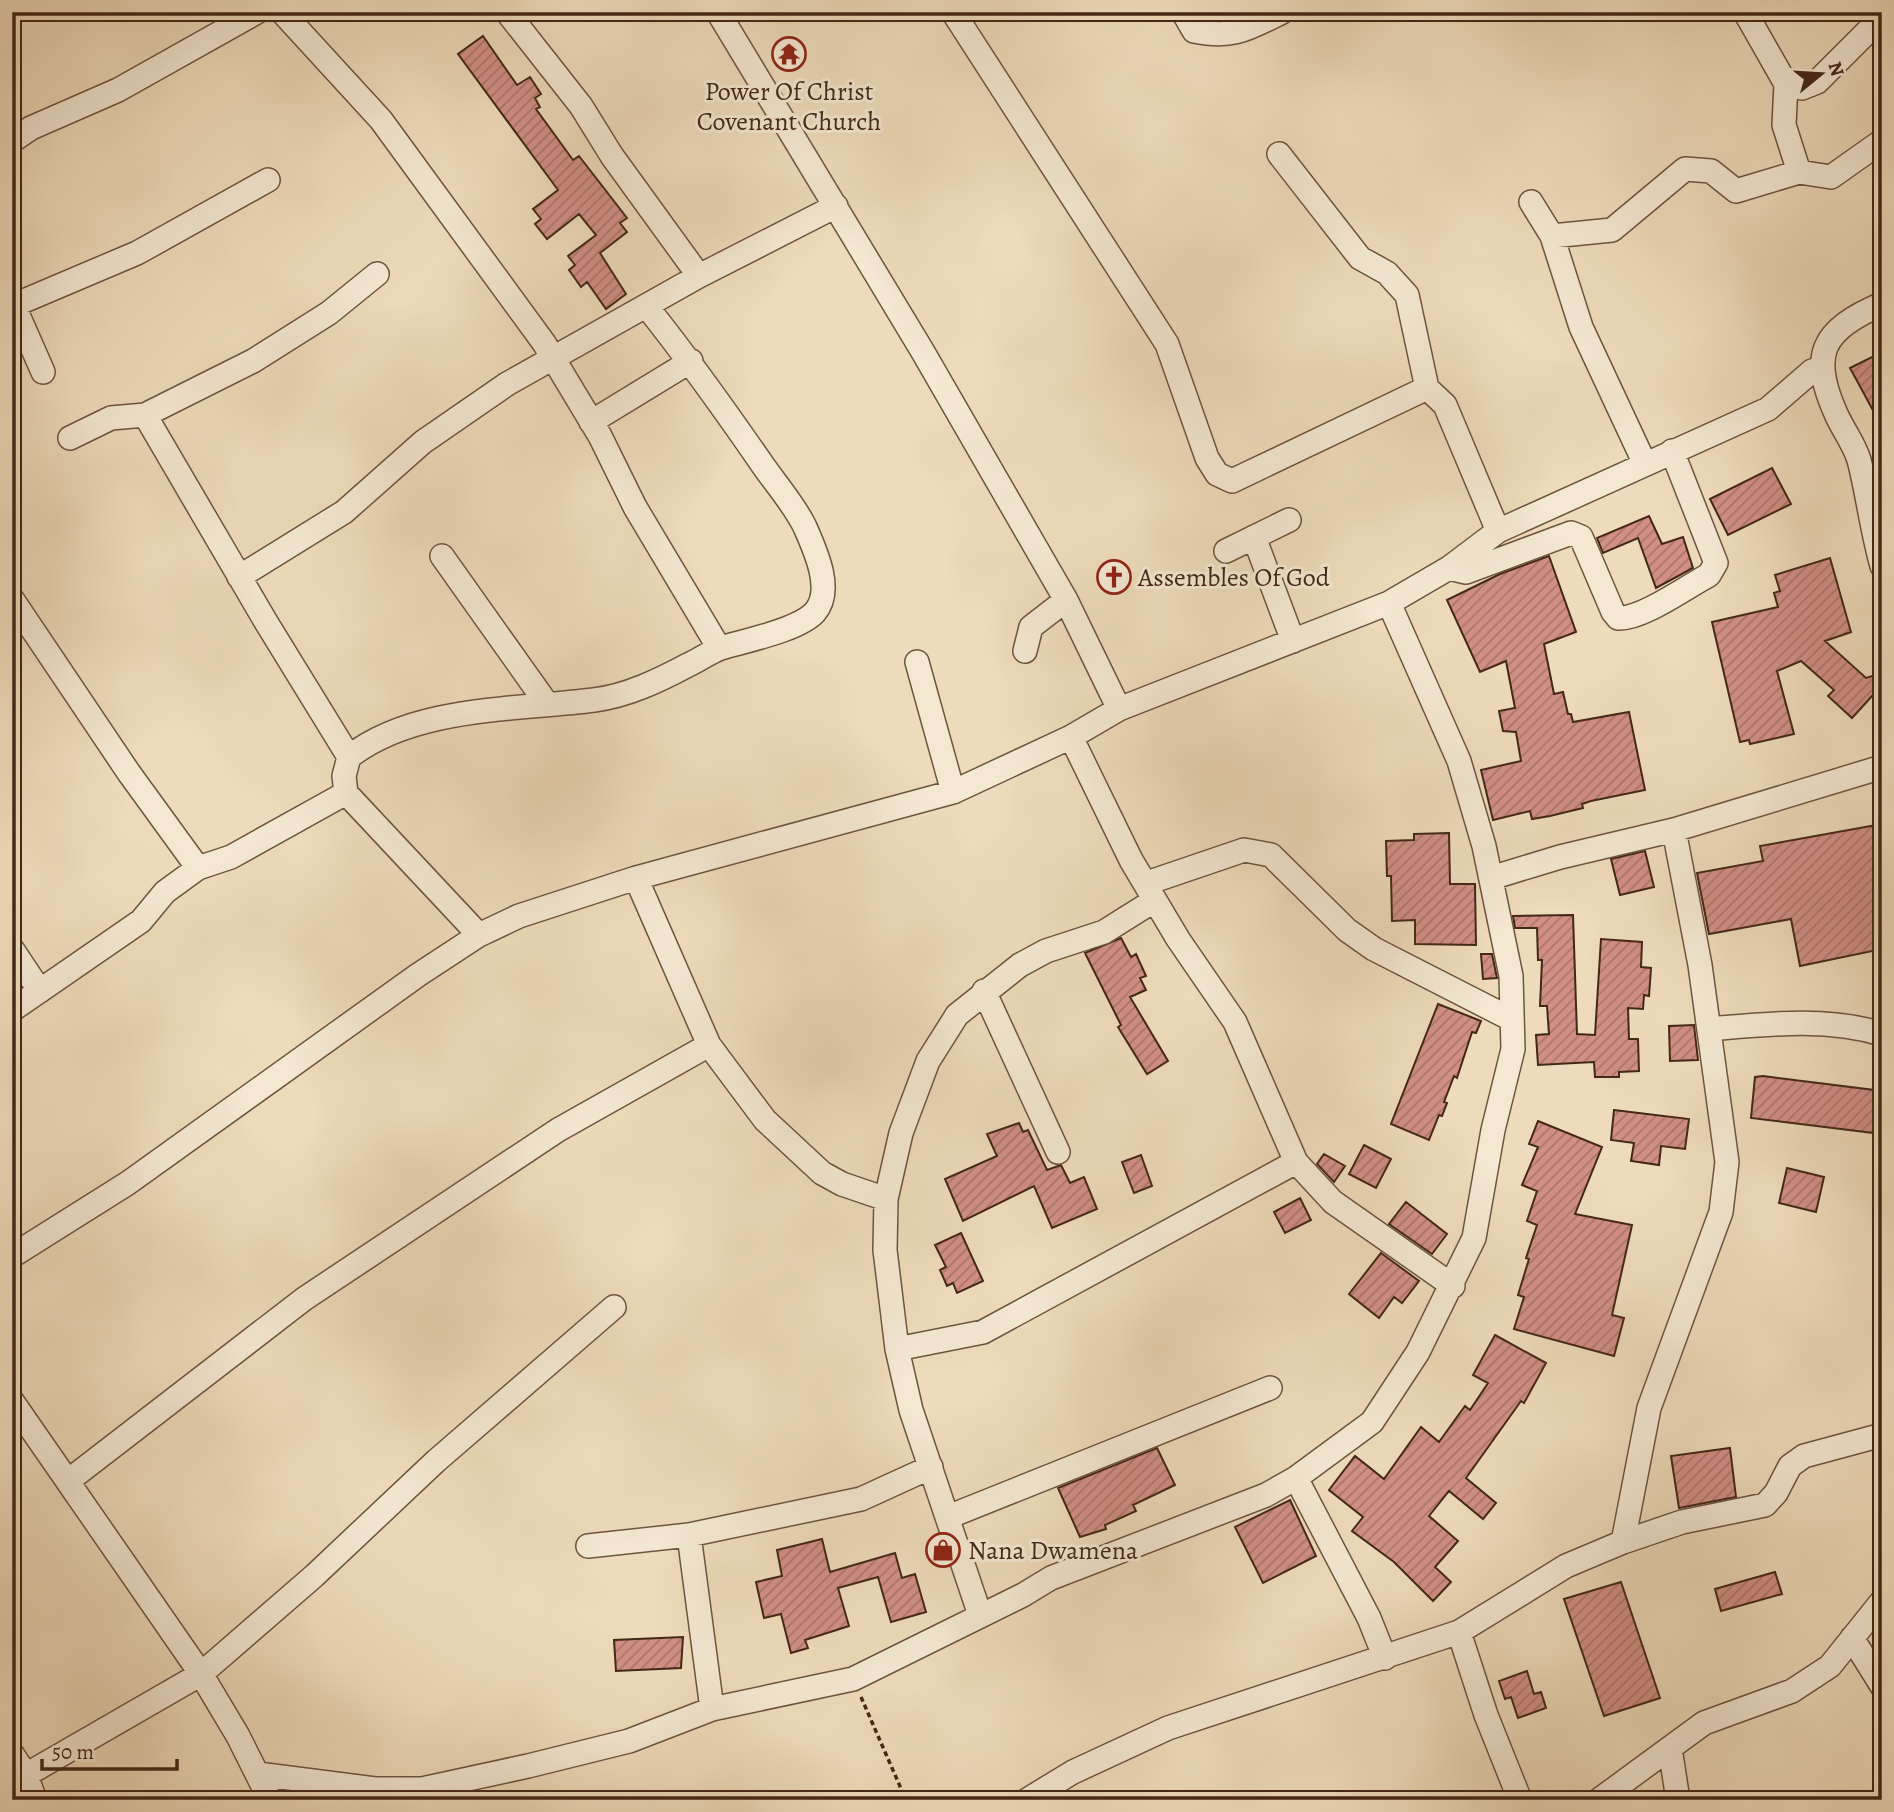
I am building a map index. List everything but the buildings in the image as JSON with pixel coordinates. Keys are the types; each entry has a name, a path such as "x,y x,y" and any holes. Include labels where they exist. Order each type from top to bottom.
{"street":[{"path":"12,141 31,128 118,90 257,12"},
{"path":"282,12 381,120 451,212 554,359 591,422 635,507 719,648"},
{"path":"507,12 581,106 612,156 698,276"},
{"path":"718,12 836,206 1066,600 1119,709"},
{"path":"953,12 1167,344 1207,458 1217,474 1232,481 1427,388"},
{"path":"1183,12 1195,31 1217,36 1238,33 1282,12"},
{"path":"1745,12 1786,84 1784,125 1799,172"},
{"path":"1786,84 1802,88 1817,82 1882,17"},
{"path":"1552,236 1612,230 1685,169 1711,171 1736,191 1799,172 1831,177 1882,141"},
{"path":"1279,153 1360,258 1387,273 1407,295 1427,388 1445,405 1451,416 1498,531"},
{"path":"43,372 13,306 137,253 268,180"},
{"path":"1531,202 1552,236 1581,327 1644,462"},
{"path":"239,577 324,527 373,489 423,442 507,384 698,276 836,206"},
{"path":"71,438 111,418 145,415 281,344 329,313 377,274"},
{"path":"1882,304 1840,326 1822,351 1821,368 1836,415 1859,461 1874,502 1882,566"},
{"path":"479,935 346,793 344,776 349,757 381,737 441,718 597,700 625,693 668,676 719,648 751,642 808,618 820,603 823,576 804,525 691,361 647,307"},
{"path":"591,422 691,361"},
{"path":"12,1256 128,1182 418,975 479,935 519,916 636,878 953,792 1071,737 1119,709 1388,603 1449,568 1498,531 1644,462 1768,409 1802,378 1821,368"},
{"path":"145,415 239,577 349,757"},
{"path":"1449,568 1459,573 1466,572 1571,534 1581,537 1618,618 1626,619 1639,613 1709,575 1716,563 1672,451"},
{"path":"1226,551 1289,520"},
{"path":"1254,537 1293,641"},
{"path":"442,556 547,704"},
{"path":"12,599 129,773 198,868"},
{"path":"1025,651 1031,627 1066,600"},
{"path":"258,1774 377,1794 422,1789 629,1741 712,1709 853,1679 1073,1568 1226,1513 1296,1478 1371,1422 1418,1352 1453,1286 1474,1238 1493,1130 1513,1049 1511,976 1491,878 1459,761 1388,603"},
{"path":"917,662 953,792"},
{"path":"1071,737 1118,835 1203,979 1236,1022 1296,1162 1333,1202 1453,1286"},
{"path":"1491,878 1560,857 1674,830 1882,767"},
{"path":"12,1010 141,921 165,892 198,868 231,857 346,793"},
{"path":"1623,1542 1649,1408 1721,1212 1727,1162 1710,1029 1674,830"},
{"path":"980,1615 911,1410 897,1349 885,1250 886,1199 901,1133 928,1061 957,1014 984,991 1037,956 1104,932 1151,891 1244,850 1271,855 1347,930 1374,949 1511,1020"},
{"path":"636,878 709,1045 765,1120 822,1173 842,1184 886,1199"},
{"path":"12,949 40,991"},
{"path":"984,991 1058,1152"},
{"path":"1710,1029 1790,1023 1853,1025 1882,1034"},
{"path":"68,1481 326,1284 558,1130 709,1045"},
{"path":"897,1349 984,1332 1296,1162"},
{"path":"19,1779 201,1674 314,1576 436,1461 614,1307"},
{"path":"948,1517 1270,1388"},
{"path":"12,1401 201,1674 270,1800"},
{"path":"1027,1800 1073,1772 1168,1728 1459,1632 1566,1566 1623,1542 1682,1522 1765,1505 1776,1493 1790,1466 1804,1456 1882,1435"},
{"path":"588,1546 689,1535 861,1499 931,1467"},
{"path":"1296,1478 1369,1618 1385,1658"},
{"path":"689,1535 712,1709"},
{"path":"1599,1800 1703,1723 1792,1691 1830,1667 1882,1601"},
{"path":"1459,1632 1486,1714 1520,1800"},
{"path":"1852,1637 1882,1686"},
{"path":"1671,1748 1678,1800"},
{"path":"12,1754 19,1779 35,1800"}],"path":[{"path":"853,1679 906,1800"}],"place":[{"name":"Power Of Christ Covenant Church","path":"789,54"},
{"name":"Assembles Of God","path":"1114,577"},
{"name":"Nana Dwamena","path":"943,1550"}]}
